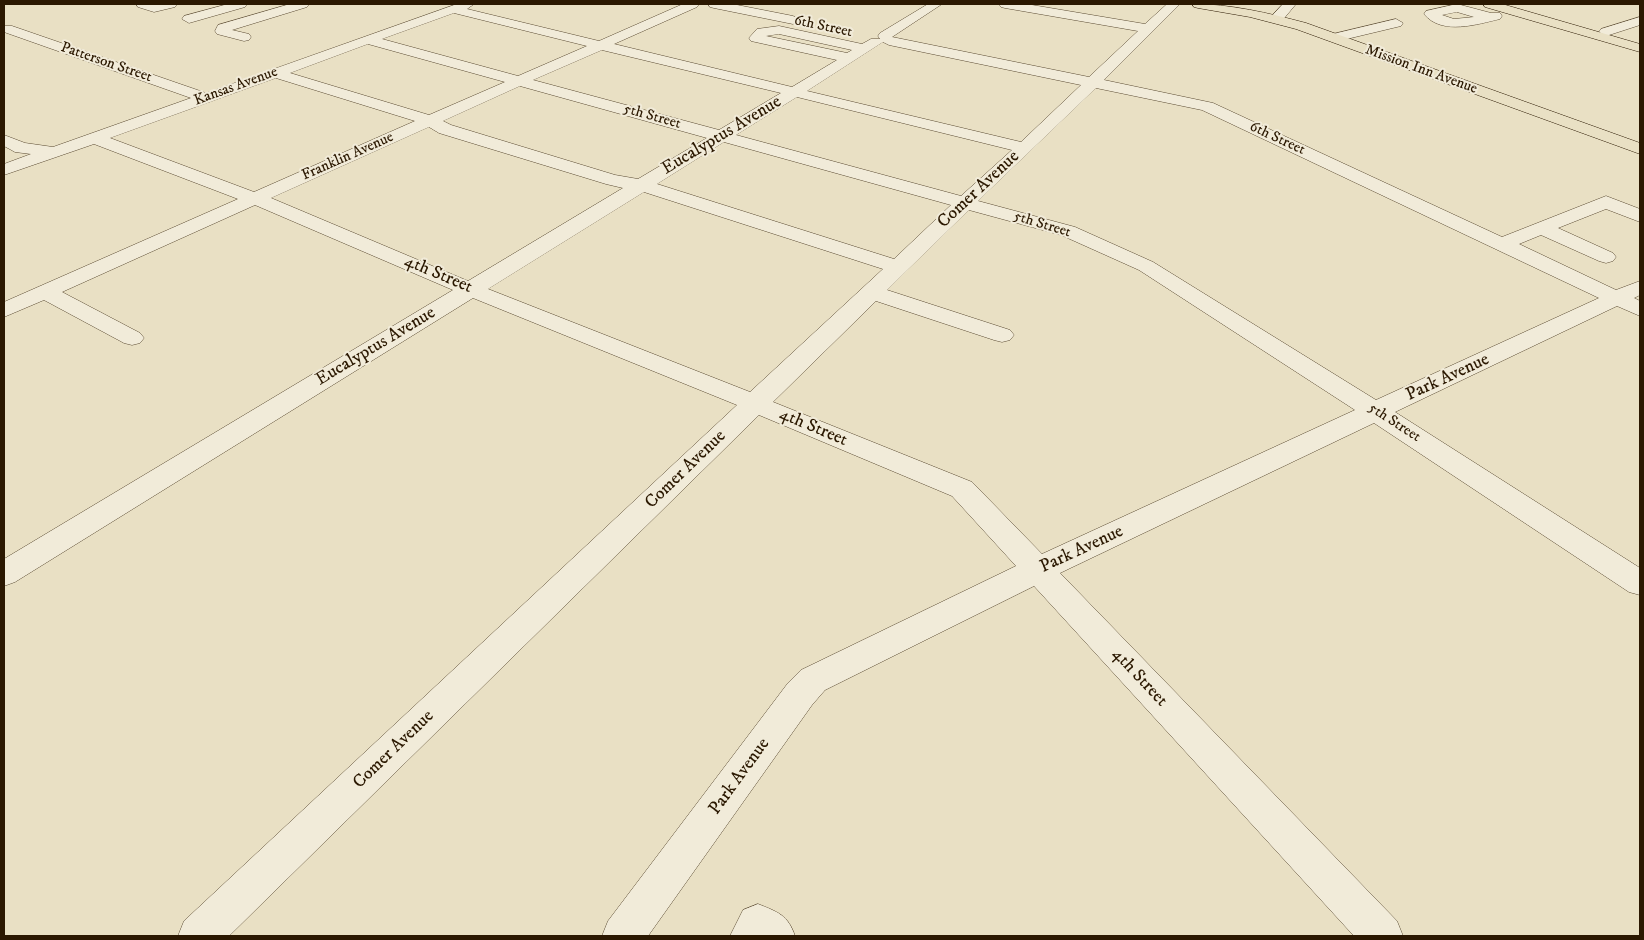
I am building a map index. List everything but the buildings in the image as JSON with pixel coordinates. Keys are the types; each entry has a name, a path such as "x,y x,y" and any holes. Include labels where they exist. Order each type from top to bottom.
{"main road":[{"name":"Mission Inn Avenue","path":"1198,4 1276,19 1334,38 1640,149"},
{"path":"1504,9 1606,32 1640,42"},
{"path":"1504,9 1640,48"}],"street":[{"path":"142,4 154,8 171,4"},
{"path":"209,4 186,15 241,4"},
{"path":"244,37 222,31 223,28 303,4"},
{"name":"Franklin Avenue","path":"4,310 693,4"},
{"name":"6th Street","path":"714,4 873,44 1092,82 1207,106 1502,244 1632,298"},
{"name":"Eucalyptus Avenue","path":"4,574 936,4"},
{"path":"1005,4 1148,29"},
{"name":"Comer Avenue","path":"199,936 1174,4"},
{"path":"1276,19 1290,4"},
{"path":"457,6 599,46 1025,148"},
{"name":"Kansas Avenue","path":"4,170 368,40 457,6"},
{"path":"1606,32 1640,21"},
{"path":"1334,38 1396,23"},
{"name":"Patterson Street","path":"7,29 206,98"},
{"path":"779,30 873,44 756,38 762,32 779,30"},
{"name":"5th Street","path":"368,40 1068,231 1146,266 1640,583"},
{"path":"276,73 430,120 445,129 612,180 640,185 898,267"},
{"name":"4th Street","path":"95,138 256,199 470,289 962,489 1382,936"},
{"path":"4,140 20,148 54,152"},
{"path":"1502,244 1606,202 1640,216"},
{"path":"1541,228 1606,256"},
{"path":"45,292 132,338"},
{"path":"872,292 1002,335"},
{"name":"Park Avenue","path":"623,936 800,694 813,680 1038,570 1376,412 1632,298"},
{"path":"752,936 758,925 774,936"}]}
